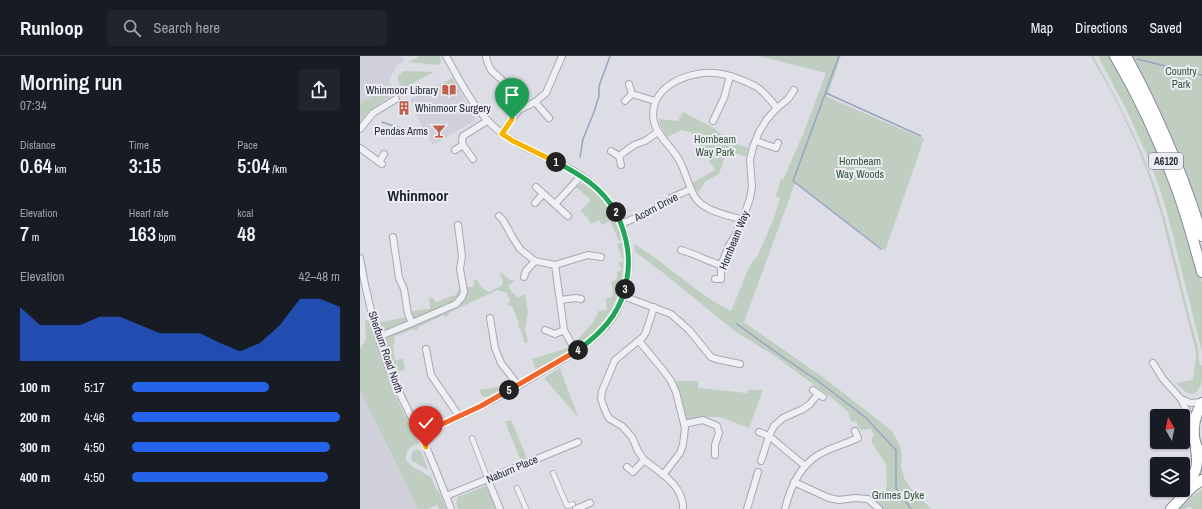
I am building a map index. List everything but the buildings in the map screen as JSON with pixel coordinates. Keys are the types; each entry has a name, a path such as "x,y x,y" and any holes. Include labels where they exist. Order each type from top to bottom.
{"highway":[{"name":"A6120","path":"1115,56 1162,150 1176,185 1202,272"},
{"name":"A6120","path":"1126,56 1153,107 1173,153 1189,194 1202,236"},
{"path":"1190,478 1197,468 1198,459 1194,437 1194,427 1202,403"},
{"path":"1196,445 1202,456"},
{"path":"1171,509 1193,486 1202,480"},
{"path":"1163,509 1174,497"}],"street":[{"path":"420,434 481,406 576,352 592,340 607,325 618,308 623,296 627,278 629,257 626,239 616,211 603,194 581,176 513,141 487,121 476,107 446,56"},
{"path":"486,56 491,70 503,80 510,97 520,110"},
{"path":"502,134 520,110 535,102 546,93 562,56"},
{"path":"743,220 703,206 694,196 677,156 655,126 653,107 655,100 668,86 685,76 713,73 730,76 756,86 777,108"},
{"path":"713,121 724,98 730,76"},
{"path":"629,84 632,94"},
{"name":"Hornbeam Way","path":"715,279 720,279 721,265 729,246 739,230 750,198 752,187 750,160 756,141 763,126 777,108 788,99 794,90"},
{"path":"632,94 655,100"},
{"path":"625,101 632,94"},
{"path":"360,129 373,113 396,98"},
{"path":"535,102 549,118"},
{"path":"473,159 463,144 463,136 487,121"},
{"path":"618,156 634,145 645,141 658,132"},
{"path":"756,141 776,148 778,143"},
{"path":"455,150 463,144"},
{"path":"360,148 380,163 384,154"},
{"path":"610,151 618,156 621,165"},
{"path":"555,204 581,176"},
{"path":"536,187 568,216"},
{"name":"Acorn Drive","path":"621,224 647,213 671,198 691,189"},
{"path":"535,203 543,194"},
{"path":"499,216 503,220 520,249 535,261 555,265 588,254 601,257"},
{"path":"378,337 412,324 456,304 462,297 464,291 460,269 462,256 458,225"},
{"path":"393,237 399,278 404,289 408,314 412,324"},
{"path":"681,250 693,253 721,265"},
{"name":"Sherburn Road North","path":"360,258 366,293 378,337 400,394 420,434 451,509"},
{"path":"524,277 526,271 535,261"},
{"path":"555,265 564,330 576,352"},
{"path":"623,296 672,314 690,330 711,356 716,359 740,364"},
{"path":"560,300 576,298 581,299"},
{"path":"654,307 646,332 639,341 618,357 607,371 601,398 610,419 627,431 632,437 638,452 644,460 677,488 681,497 683,509"},
{"path":"490,318 495,348 500,364 518,385"},
{"path":"545,330 555,334 564,330"},
{"path":"639,341 664,370 671,381 676,392 684,424 685,437 680,453 663,475"},
{"path":"426,349 431,375 459,416"},
{"path":"1153,364 1163,379 1181,399 1194,427"},
{"path":"761,461 769,436 774,426 783,418 803,409 820,396 813,390"},
{"path":"1181,399 1191,403 1202,403"},
{"path":"684,424 703,420 717,426 719,433 715,445 715,455"},
{"path":"785,509 794,482 804,466 819,455 860,437 855,431"},
{"path":"759,432 769,436 804,466"},
{"path":"472,438 500,509"},
{"name":"Naburn Place","path":"446,496 578,442"},
{"path":"627,467 633,472 644,460"},
{"path":"755,509 747,508 758,472"},
{"path":"553,473 567,506 588,506"},
{"path":"756,480 763,482"},
{"path":"794,482 829,498 839,500 855,498 868,499 879,509"},
{"path":"517,488 526,509"}],"shaded area":[{"path":"360,56 402,56 405,61 396,66 390,78 390,85 360,104"},
{"path":"451,78 454,80 476,120 433,145 414,112 416,111 410,100 437,84 440,85"},
{"path":"360,391 395,464 418,509 360,509"}],"green space":[{"path":"420,56 440,56 441,61 440,64 437,65 409,62"},
{"name":"Hornbeam Way Woods","path":"759,56 841,56 827,97 924,139 885,251 795,183 744,322 828,381 892,431 900,446 902,455 901,465 904,478 910,488 931,509 882,509 873,501 884,493 887,486 886,464 872,443 872,438 874,436 871,429 862,430 856,421 851,422 848,412 837,402 775,356 736,332 635,252 634,244 694,288 731,311 750,265 758,255 774,218 780,198 776,196 781,179 783,180 804,132 826,73"},
{"path":"1091,56 1093,56 1119,105 1135,138 1156,190 1173,249 1198,348 1199,362 1202,366 1202,383 1197,392 1193,394 1187,393 1176,383 1193,380 1196,352 1161,214 1148,173 1135,141 1114,97"},
{"path":"1098,56 1112,56 1156,144 1193,250 1202,282 1202,352 1160,189 1150,162 1128,113"},
{"name":"Country Park","path":"1129,56 1202,56 1202,227"},
{"path":"403,71 434,72 406,87 401,85 398,80 398,76"},
{"path":"451,78 460,90 458,93 455,93 450,83 442,88 440,85"},
{"path":"390,85 393,90 393,94 370,110 360,122 360,104"},
{"name":"Hornbeam Way Park","path":"683,112 714,128 729,141 748,148 747,157 732,152 731,150 727,150 719,174 705,182 698,193 692,183 715,170 708,159 710,158 691,132 681,130 667,137 660,125 659,119 678,121"},
{"path":"583,183 588,185 597,193 609,209 622,239 619,241 610,221 602,225 599,220 591,224 587,217 580,211 591,200 576,187"},
{"path":"622,242 623,255 623,261 617,244"},
{"path":"623,261 622,279 615,303 602,324 587,339 575,342 595,319 598,311 607,310 606,298 612,297 613,289 611,282 617,279 617,272 622,270 618,263"},
{"path":"500,272 510,280 515,280 508,286 517,298 524,294 525,295 528,312 525,329 528,342 525,343 520,328 518,327 519,323 512,306 509,306 508,304 510,301 507,293 498,290 450,312 448,316 445,317 444,315 418,327 417,331 413,329 394,337 395,344 393,344 395,360 403,359 405,370 399,372 400,376 396,378 377,323 406,317 413,311 430,309 429,298 434,298 434,301 437,302 456,295 461,286 473,287 474,281 477,279 482,287 489,292 501,286 503,282"},
{"path":"369,320 381,360 394,393 419,444 410,447 406,460 413,467 431,477 436,489 440,493 446,509 439,509 437,505 428,509 418,509 360,391 360,349 366,339 365,321"},
{"path":"568,348 568,351 565,354 536,370 532,359"},
{"path":"560,368 578,417 544,378"},
{"path":"509,379 511,382 509,385 487,397 482,396 479,390 505,386"},
{"path":"676,381 698,381 698,388 747,393 748,390 763,390 749,428 720,417 700,417 687,420"},
{"path":"511,420 527,458 521,461 505,422"},
{"path":"417,449 421,451 428,470 412,461 412,454"},
{"path":"485,486 497,509 458,509 456,503 458,497"},
{"path":"1202,490 1202,509 1191,509 1192,507 1188,507 1185,509 1179,509 1197,493"}],"waterway":[{"path":"580,157 583,139 594,112 599,96 599,86 610,56"},
{"path":"839,56 793,181 881,249"},
{"path":"1137,59 1186,71"},
{"path":"1194,73 1202,75"},
{"path":"826,93 921,136"},
{"path":"382,122 421,135"},
{"name":"Grimes Dyke","path":"737,324 818,381 865,417 896,450 896,488 911,509"}],"place":[{"name":"Whinmoor Library","path":"449,90"},
{"name":"Whinmoor Surgery","path":"404,108"},
{"name":"Pendas Arms","path":"439,131"}],"district":[{"name":"Whinmoor","path":"418,196"}],"route":[{"path":"426,447 420,434 485,404 572,354 592,340 607,325 618,308 623,296 627,278 629,257 624,231 616,211 603,194 581,176 502,134 512,119"}]}
